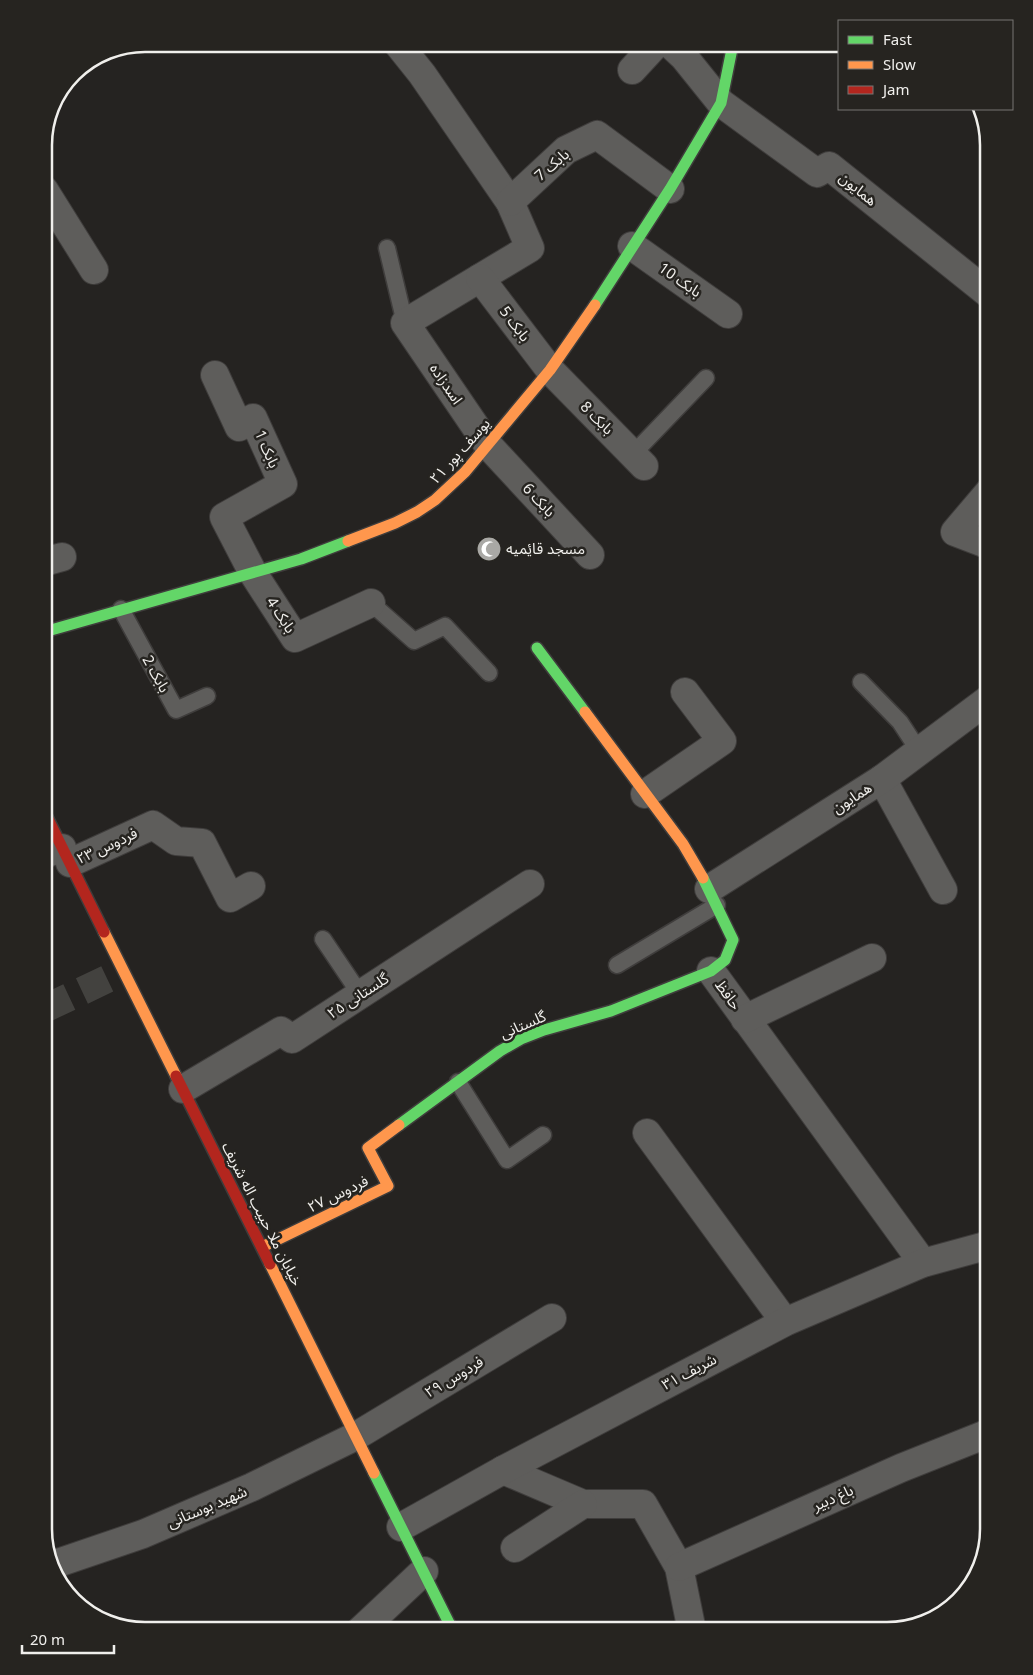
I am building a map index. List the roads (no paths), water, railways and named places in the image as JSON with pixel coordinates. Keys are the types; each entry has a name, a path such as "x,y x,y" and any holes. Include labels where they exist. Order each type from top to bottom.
{"street":[{"path":"405,52 422,74 510,202 530,248 405,323"},
{"path":"632,70 648,53"},
{"path":"679,53 722,103"},
{"path":"722,103 731,53"},
{"name":"یوسف پور ۲۱","path":"53,629 120,609 301,560 387,526 417,512 435,500 450,487 550,370 670,189 722,103"},
{"name":"همایون","path":"722,103 817,173 829,166 980,287"},
{"name":"بابک 7","path":"510,202 566,150 597,135 670,189"},
{"path":"53,204 94,270"},
{"name":"بابک 10","path":"632,246 728,314"},
{"name":"بابک 5","path":"480,278 550,370"},
{"name":"اسدزاده","path":"405,323 488,444"},
{"name":"بابک 8","path":"550,370 639,460"},
{"name":"بابک 1","path":"215,375 239,427 254,418 283,484 224,517 254,573"},
{"name":"بابک 6","path":"488,444 590,555"},
{"path":"980,503 955,532 980,542"},
{"name":"بابک 4","path":"254,573 295,638 371,602"},
{"name":"حافظ","path":"537,648 683,844 713,897 734,940 725,960 711,971 923,1263"},
{"path":"644,794 722,741 685,692"},
{"name":"همایون","path":"713,897 882,779 980,706"},
{"path":"882,779 943,890"},
{"name":"فردوس ۲۳","path":"59,855 153,825 176,841 202,843 230,898 251,886"},
{"name":"خیابان ملا حبیب اله شریف","path":"52,836 59,855 182,1089 449,1622"},
{"name":"گلستانی ۲۵","path":"182,1089 281,1032 292,1039 530,884"},
{"path":"745,1019 872,958"},
{"name":"گلستانی","path":"368,1148 500,1051 521,1039 544,1030 611,1012 711,971"},
{"path":"647,1132 785,1322"},
{"name":"فردوس ۲۷","path":"262,1248 388,1186 368,1148"},
{"name":"شریف ۳۱","path":"401,1526 503,1470 785,1322 923,1263 980,1247"},
{"name":"فردوس ۲۹","path":"356,1436 552,1318"},
{"name":"شهید بوستانی","path":"58,1563 143,1534 252,1487 356,1436"},
{"name":"باغ دبیر","path":"679,1566 901,1468 980,1437"},
{"path":"503,1470 583,1504 643,1504 679,1566 690,1622"},
{"path":"515,1548 583,1504"},
{"path":"370,1622 424,1571"}],"lane":[{"path":"387,248 405,323"},
{"path":"639,460 706,378"},
{"path":"371,602 414,640 445,626 489,673"},
{"name":"بابک 2","path":"120,609 176,710 207,696"},
{"path":"861,682 900,722 919,751"},
{"path":"617,965 713,897"},
{"path":"323,939 360,994"},
{"path":"458,1082 507,1160 543,1135"}],"tunnel":[{"path":"52,1005 124,971"}],"place":[{"name":"مسجد قایٔمیه","path":"489,549"}]}
